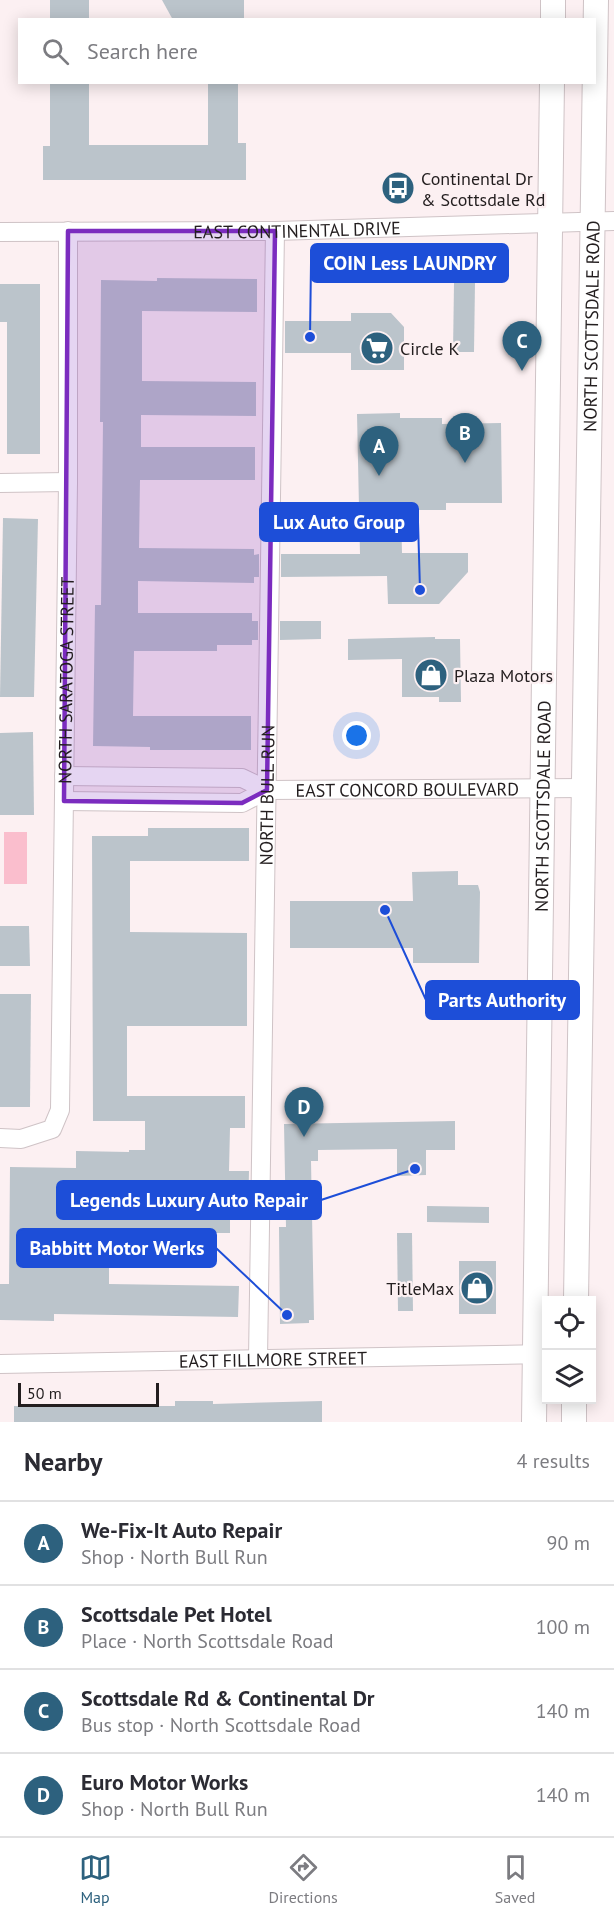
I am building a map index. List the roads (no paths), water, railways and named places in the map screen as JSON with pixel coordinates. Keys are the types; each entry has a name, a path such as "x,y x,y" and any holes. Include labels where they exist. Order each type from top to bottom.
{"main road":[{"path":"553,18 554,0"},
{"name":"NORTH SCOTTSDALE ROAD","path":"576,1296 585,788 604,221 596,0"},
{"name":"NORTH SCOTTSDALE ROAD","path":"534,1422 540,1354 552,84"},
{"path":"574,1404 574,1422"}],"street":[{"name":"EAST CONTINENTAL DRIVE","path":"0,232 275,231 604,221"},
{"name":"NORTH SARATOGA STREET","path":"0,1138 21,1139 52,1129 60,1110 68,482 68,231"},
{"name":"NORTH BULL RUN","path":"258,1359 275,231"},
{"path":"0,483 68,482"},
{"name":"EAST CONCORD BOULEVARD","path":"64,776 242,778 267,790 585,788"},
{"name":"EAST CONCORD BOULEVARD","path":"64,801 242,803 267,790"},
{"name":"EAST FILLMORE STREET","path":"0,1364 540,1354"}],"place":[{"name":"Continental Dr & Scottsdale Rd","path":"398,188"},
{"name":"COIN Less LAUNDRY","path":"310,337"},
{"name":"Circle K","path":"377,348"},
{"name":"Scottsdale Rd & Continental Dr","path":"522,371"},
{"name":"Scottsdale Pet Hotel","path":"465,463"},
{"name":"We-Fix-It Auto Repair","path":"379,476"},
{"name":"Lux Auto Group","path":"420,590"},
{"name":"Plaza Motors","path":"431,675"},
{"name":"Parts Authority","path":"385,910"},
{"name":"Euro Motor Works","path":"304,1137"},
{"name":"Legends Luxury Auto Repair","path":"415,1169"},
{"name":"TitleMax","path":"477,1288"},
{"name":"Babbitt Motor Werks","path":"287,1315"}]}
